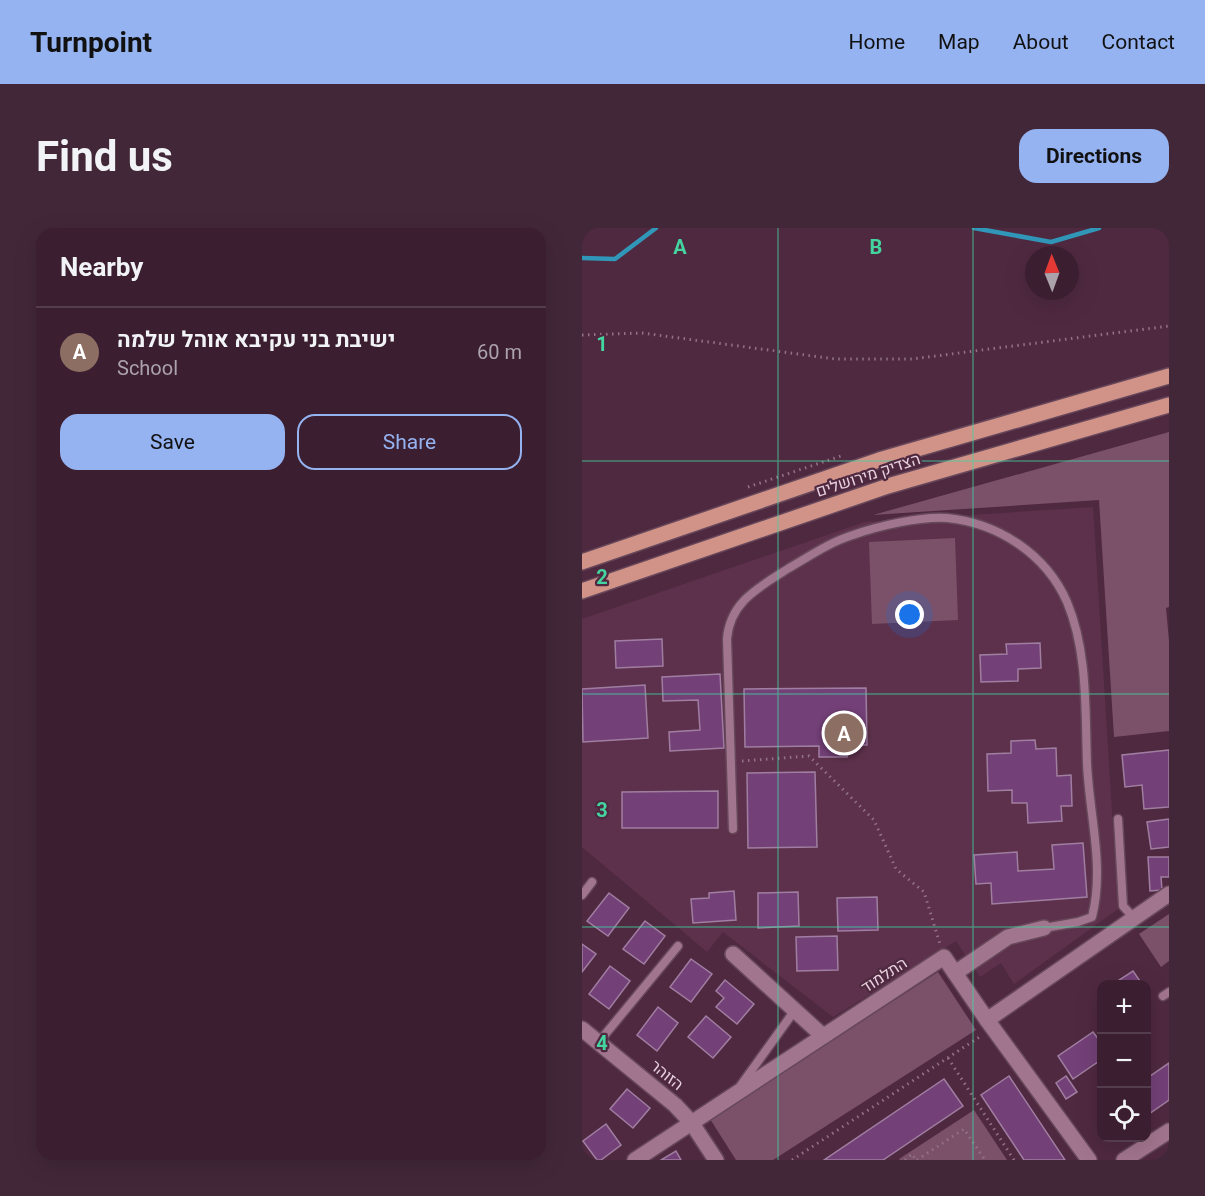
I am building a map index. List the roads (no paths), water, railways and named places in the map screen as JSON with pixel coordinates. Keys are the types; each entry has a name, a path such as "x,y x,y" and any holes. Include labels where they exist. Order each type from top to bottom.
{"main road":[{"name":"הצדיק מירושלים","path":"582,562 879,460 1169,376"},
{"name":"הצדיק מירושלים","path":"582,591 888,486 1169,405"}],"street":[{"path":"990,1024 1169,894"},
{"path":"1044,928 1008,937 955,974 1089,1160"},
{"path":"733,954 824,1036"},
{"name":"התלמוד","path":"635,1160 944,957 955,974"},
{"name":"הזוהר","path":"588,1038 675,1105 691,1122 716,1160"},
{"path":"1124,1160 1169,1131"}],"lane":[{"path":"733,829 728,625 737,606 761,586 822,548 862,532 900,522 945,518 978,524 1002,534 1024,548 1048,570 1067,602 1078,636 1083,666 1087,768 1097,891 1092,916 1078,922 1044,928"},
{"path":"1118,819 1123,906 1134,918"},
{"path":"582,895 592,882"},
{"path":"588,1038 678,946"},
{"path":"735,1094 795,1010"}],"waterway":[{"path":"582,258 615,259 656,228"},
{"path":"974,228 1051,242 1099,228"}],"place":[{"name":"ישיבת בני עקיבא אוהל שלמה","path":"844,733"}]}
